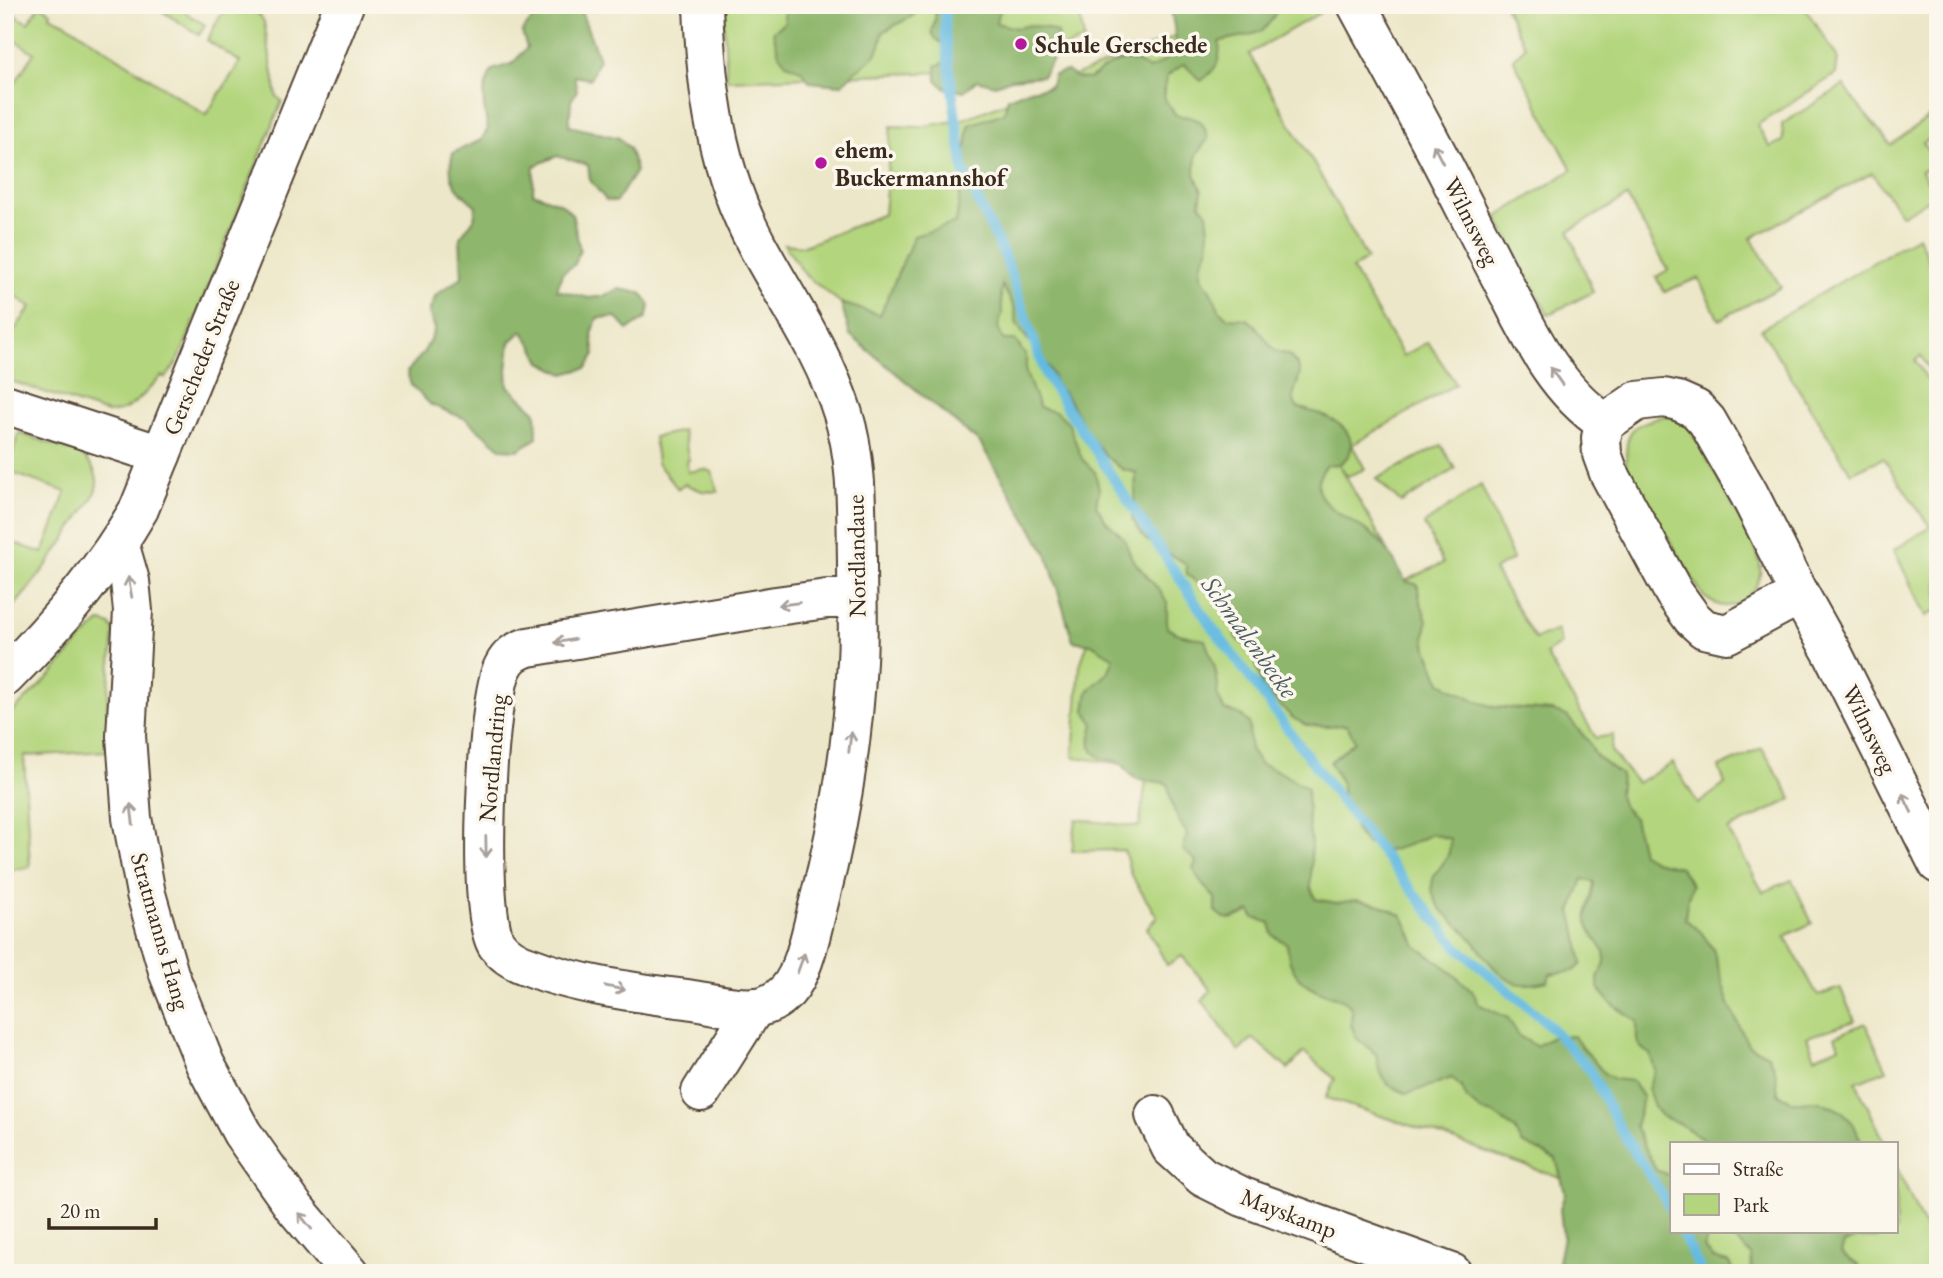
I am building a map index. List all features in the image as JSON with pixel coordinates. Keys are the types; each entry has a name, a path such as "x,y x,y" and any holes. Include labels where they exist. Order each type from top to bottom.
{"street":[{"name":"Gerscheder Straße","path":"5,677 55,622 119,543 139,509 344,5"},
{"name":"Nordlandaue","path":"703,5 712,114 732,193 756,244 816,349 843,414 854,461 858,655 844,786 829,864 800,967 784,994 775,1001 755,1007"},
{"name":"Wilmsweg","path":"1357,5 1539,349 1564,387 1587,411 1605,423 1637,401 1664,398 1696,409 1707,421 1749,494 1833,654 1938,864"},
{"path":"5,404 161,455"},
{"path":"1605,423 1601,438 1602,454 1609,473 1674,593 1692,618 1704,629 1727,634 1800,595"},
{"name":"Stratmanns Hang","path":"119,543 130,581 133,611 126,736 132,818 146,894 169,974 205,1064 242,1133 295,1207 349,1273"},
{"name":"Nordlandring","path":"755,1007 637,992 579,980 527,966 497,946 488,909 485,821 490,733 499,677 512,654 528,647 801,602 857,598"},
{"path":"701,1092 755,1007"},
{"name":"Mayskamp","path":"1155,1115 1171,1148 1203,1177 1243,1197 1452,1273"}],"green space":[{"path":"40,5 51,12 50,16 65,23 206,115 240,62 207,40 219,18 227,10 239,6 251,8 264,22 277,97 282,101 179,359 166,378 162,376 131,406 116,412 107,413 5,379 5,343 31,307 5,289 5,99 34,53 5,34 5,20 10,12 28,23"},
{"path":"153,5 174,5 205,25 199,35"},
{"path":"574,5 582,14 599,59 590,79 574,76 577,90 571,101 569,126 619,138 629,148 636,171 616,202 606,200 590,180 588,165 557,156 534,166 533,193 562,204 572,214 580,250 575,264 562,273 557,290 589,298 604,296 619,289 641,293 650,305 646,318 628,330 616,317 597,318 592,335 595,354 587,368 564,374 541,362 522,331 510,342 508,386 536,412 537,438 518,450 502,449 466,419 431,405 411,385 407,372 424,352 435,329 429,312 436,295 462,277 460,237 474,219 476,206 454,183 451,170 453,153 481,140 488,129 484,99 492,70 512,64 527,48 522,32 542,7"},
{"path":"723,5 943,5 945,72 727,80"},
{"path":"783,5 921,5 914,15 883,32 876,54 841,85 810,82 801,70 787,64 779,54 773,32 785,22"},
{"path":"936,5 1001,5 996,23 1016,28 1030,25 1046,28 1057,33 1059,49 1042,76 1011,79 995,85 977,80 964,91 945,88 937,81 936,66 949,61 950,49 935,38 932,32"},
{"path":"954,5 1058,5 1079,9 1084,40 1049,54"},
{"path":"1171,5 1279,5 1262,31 1219,42 1217,64 1201,81 1184,64 1167,76 1164,93 1176,115 1198,120 1204,126 1208,139 1196,155 1195,174 1202,191 1200,204 1207,213 1209,230 1208,249 1201,265 1201,276 1220,311 1227,318 1246,319 1254,324 1275,351 1289,355 1298,366 1300,374 1293,396 1296,407 1334,421 1350,438 1351,448 1347,458 1338,464 1325,466 1319,477 1318,490 1323,499 1338,513 1379,540 1405,581 1418,585 1427,621 1427,649 1441,683 1494,707 1552,711 1567,716 1589,742 1596,756 1621,775 1619,796 1622,805 1634,818 1642,853 1654,861 1680,867 1692,885 1685,919 1701,932 1713,949 1728,1002 1748,1045 1768,1055 1775,1069 1778,1094 1793,1102 1820,1101 1843,1112 1854,1125 1860,1142 1708,1142 1661,1116 1655,1109 1648,1089 1655,1070 1650,1054 1638,1044 1637,1021 1606,999 1599,986 1598,979 1605,959 1587,920 1594,882 1583,879 1571,912 1582,964 1574,971 1550,974 1548,981 1529,984 1515,983 1499,973 1471,938 1442,910 1434,896 1433,878 1448,855 1450,839 1432,834 1388,851 1365,843 1355,829 1353,816 1344,805 1341,783 1330,762 1355,741 1347,725 1306,725 1293,718 1263,689 1256,664 1259,652 1235,635 1223,588 1203,588 1187,574 1186,564 1145,539 1132,519 1136,473 1122,469 1107,457 1088,434 1068,398 1056,384 1050,369 1017,325 1014,307 1002,285 1002,313 998,327 1003,340 1015,340 1026,356 1026,373 1039,407 1058,413 1068,422 1082,459 1095,472 1099,489 1096,505 1106,521 1124,538 1132,559 1167,603 1167,628 1179,634 1205,640 1215,668 1217,694 1224,710 1239,714 1249,723 1250,749 1260,764 1307,788 1311,887 1315,899 1337,903 1356,900 1381,905 1403,916 1416,946 1473,991 1478,1004 1508,1018 1519,1036 1536,1046 1552,1037 1573,1036 1604,1073 1614,1079 1632,1081 1643,1098 1635,1126 1656,1170 1670,1175 1670,1232 1709,1232 1704,1248 1713,1258 1728,1262 1734,1273 1580,1273 1558,1262 1563,1237 1560,1209 1565,1193 1556,1159 1522,1143 1515,1129 1493,1114 1481,1111 1467,1099 1462,1088 1452,1078 1407,1094 1387,1084 1379,1069 1376,1054 1356,1038 1351,1024 1352,1009 1342,999 1311,987 1298,977 1290,963 1287,944 1273,935 1270,923 1254,918 1250,911 1228,919 1215,911 1215,898 1193,869 1196,861 1183,850 1187,834 1174,810 1168,784 1135,778 1121,763 1102,758 1093,752 1091,739 1094,724 1085,711 1088,691 1108,673 1114,658 1091,644 1073,641 1047,554 980,443 850,335 841,303 880,315 914,236 956,223 969,125 1004,113 1008,98 1028,90 1050,87 1054,75 1066,71 1077,78 1089,79 1106,67 1127,60 1149,69 1170,56 1176,43"},
{"path":"1256,5 1326,5 1328,8 1249,54 1367,259 1352,269 1403,356 1428,342 1456,384 1352,445 1365,469 1348,476 1338,463 1405,581 1443,563 1424,524 1481,485 1513,559 1494,570 1535,639 1557,630 1561,644 1546,654 1596,738 1613,735 1611,751 1637,783 1673,763 1698,804 1725,784 1719,767 1762,748 1792,799 1728,830 1763,892 1792,880 1812,923 1785,936 1818,996 1840,988 1855,1021 1807,1037 1815,1057 1839,1047 1835,1036 1865,1023 1887,1070 1856,1082 1885,1142 1670,1142 1670,1232 1898,1232 1898,1170 1938,1257 1938,1273 1579,1273 1563,1179 1326,1098 1335,1079 1304,1052 1288,1069 1253,1038 1239,1051 1202,1000 1211,990 1182,956 1167,965 1147,928 1157,917 1131,875 1124,850 1072,851 1076,819 1139,827 1148,768 1073,757 1080,665 1088,642 1061,565 980,436 853,328 841,303 806,276 784,244 804,246 884,214 891,126 919,127 961,120"},
{"path":"1504,5 1803,5 1838,58 1836,74 1757,125 1770,147 1783,141 1782,124 1844,85 1891,145 1930,116 1938,133 1923,143 1938,167 1921,171 1937,195 1902,215 1872,173 1751,238 1781,287 1719,320 1698,278 1664,292 1656,277 1668,270 1627,197 1569,231 1593,292 1548,315 1497,217 1572,170 1513,59 1525,47"},
{"path":"1918,236 1938,281 1938,385 1921,356 1915,360 1938,396 1938,615 1935,611 1926,616 1894,550 1930,527 1883,458 1851,473 1761,329"},
{"path":"1667,415 1686,424 1695,437 1758,554 1758,582 1750,594 1739,603 1726,606 1704,597 1626,469 1627,445 1632,431 1637,426"},
{"path":"683,431 689,460 688,472 704,469 712,472 718,492 702,491 685,484 678,489 657,463 654,437"},
{"path":"19,433 81,454 94,470 97,482 91,500 63,542 5,617 5,540 43,553 66,492 7,471"},
{"path":"1441,445 1455,469 1401,503 1376,479"},
{"path":"100,622 110,625 114,633 107,706 107,751 24,756 30,867 5,871 5,719"},
{"path":"1732,1232 1885,1232 1876,1238 1857,1238 1844,1243 1841,1253 1859,1266 1859,1273 1752,1273 1751,1255 1732,1236"}],"waterway":[{"name":"Schmalenbecke","path":"945,5 945,33 964,172 1005,257 1046,376 1207,620 1344,805 1457,947 1545,1021 1589,1069 1620,1129 1670,1209"},
{"name":"Schmalenbecke","path":"1682,1232 1702,1273"}],"place":[{"name":"Schule Gerschede","path":"1021,44"},
{"name":"ehem. Buckermannshof","path":"821,163"}]}
